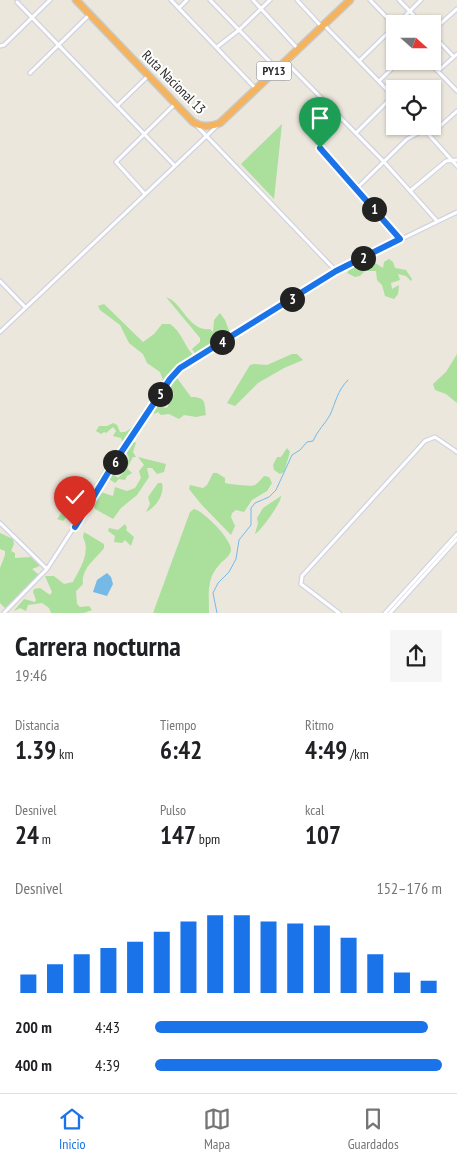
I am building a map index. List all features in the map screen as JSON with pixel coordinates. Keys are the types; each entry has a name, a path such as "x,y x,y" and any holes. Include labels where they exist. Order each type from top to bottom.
{"highway":[{"name":"Ruta Nacional 13","path":"76,0 195,123 209,126 220,123 323,26 345,2"}],"street":[{"path":"0,46 4,45 50,0"},
{"path":"171,0 256,89"},
{"path":"179,8 187,0"},
{"path":"210,0 277,69"},
{"path":"253,0 298,49"},
{"path":"217,47 239,30 270,0"},
{"path":"297,0 386,89"},
{"path":"370,0 386,15"},
{"path":"399,0 414,15"},
{"path":"406,15 421,0"},
{"path":"17,2 175,166"},
{"path":"441,24 457,9"},
{"path":"30,73 89,14"},
{"path":"359,61 386,35"},
{"path":"441,42 455,55 438,71 457,91"},
{"path":"285,61 385,163 437,221"},
{"path":"379,82 391,70"},
{"path":"117,106 148,76"},
{"path":"145,194 116,162 176,104"},
{"path":"356,134 386,105"},
{"path":"441,125 457,111"},
{"path":"195,123 336,271"},
{"path":"0,332 220,123"},
{"path":"356,189 385,163 407,139 414,135"},
{"path":"430,135 455,160 457,166"},
{"path":"318,143 320,148 400,239"},
{"path":"314,146 320,148"},
{"path":"410,191 442,164 455,160"},
{"path":"4,613 47,569 170,379 180,368 336,271 457,212"},
{"path":"0,281 25,307"},
{"path":"339,613 302,584 302,576 425,441 435,437 457,452"},
{"path":"0,523 47,569"},
{"path":"385,613 457,534"},
{"path":"390,613 457,539"}],"green space":[{"path":"282,124 274,199 241,164"},
{"path":"369,259 383,268 384,262 389,259 393,262 395,268 406,270 412,279 411,281 406,276 398,274 400,280 391,283 392,289 399,285 398,294 394,299 385,296 382,285 377,280 376,271 365,271 360,276 355,277 347,273 356,263"},
{"path":"166,297 177,305 191,322 213,332 214,320 220,313 230,333 196,355 192,349 200,342 200,338"},
{"path":"104,304 143,342 154,334 162,324 170,324 177,331 194,358 178,366 165,381 163,380 160,372 147,363 143,354 129,343 120,325 100,310 98,306"},
{"path":"292,354 297,354 303,360 284,368 258,383 235,406 227,403 250,365 267,365"},
{"path":"457,354 457,403 446,394 435,390 433,384 446,372"},
{"path":"177,378 191,397 200,398 204,402 206,415 196,417 184,415 179,419 169,414 161,415 158,412 154,414 153,410 158,405 165,408 168,407 169,399 174,394 169,385"},
{"path":"141,418 125,443 123,443 121,438 113,436 116,431 113,427 106,433 101,434 96,431 99,426 107,426 113,423 117,425 120,432 124,432 129,430"},
{"path":"133,441 136,443 133,452 136,457 133,457 127,468 132,473 125,480 119,479 115,483 109,479 113,474 118,478 124,472 129,458 126,451"},
{"path":"287,448 290,452 284,472 280,474 274,470 273,465 277,457 281,457"},
{"path":"138,457 166,464 164,472 157,474 152,468 147,468 149,477 137,495 121,508 113,519 95,509 93,504 101,492 113,496 115,487 127,491 135,488 141,478 139,471 144,465"},
{"path":"108,462 111,464 92,497 85,496 81,498 81,502 87,506 85,508 75,504 63,521 57,519 67,506 66,497 75,496 78,493 76,486 91,491"},
{"path":"213,473 217,473 225,478 225,483 253,486 264,476 269,477 272,483 267,491 252,500 244,512 236,510 232,513 231,517 235,526 231,535 189,489 190,485 203,488 207,485"},
{"path":"158,483 162,483 161,496 156,504 146,512 150,504 148,497"},
{"path":"281,496 270,517 255,534 258,523 257,518 263,508"},
{"path":"194,509 217,526 230,545 231,550 212,576 209,588 209,613 153,613 190,512"},
{"path":"125,524 126,530 134,537 131,546 125,540 122,543 114,542 115,536 108,531 109,528 118,530"},
{"path":"84,532 104,544 104,548 84,573 83,584 76,591 77,604 80,607 89,606 92,610 84,613 51,613 49,608 42,603 28,605 26,611 20,608 14,611 24,599 35,602 34,589 40,588 50,595 52,592 45,576 54,576 64,584 73,582 85,555"},
{"path":"0,533 13,539 14,544 11,551 15,553 15,558 31,557 40,566 32,569 39,575 5,608 0,603 0,568 5,551 0,549"}],"water":[{"path":"107,573 111,577 113,584 107,596 93,592 97,580"}],"waterway":[{"path":"217,613 213,593 236,559 239,540 251,525 251,508 255,503 269,497 276,490 292,455 307,442 313,441 330,415 339,392 348,380"}],"route":[{"path":"75,527 114,463 170,379 180,368 336,271 400,239 320,148"}]}
